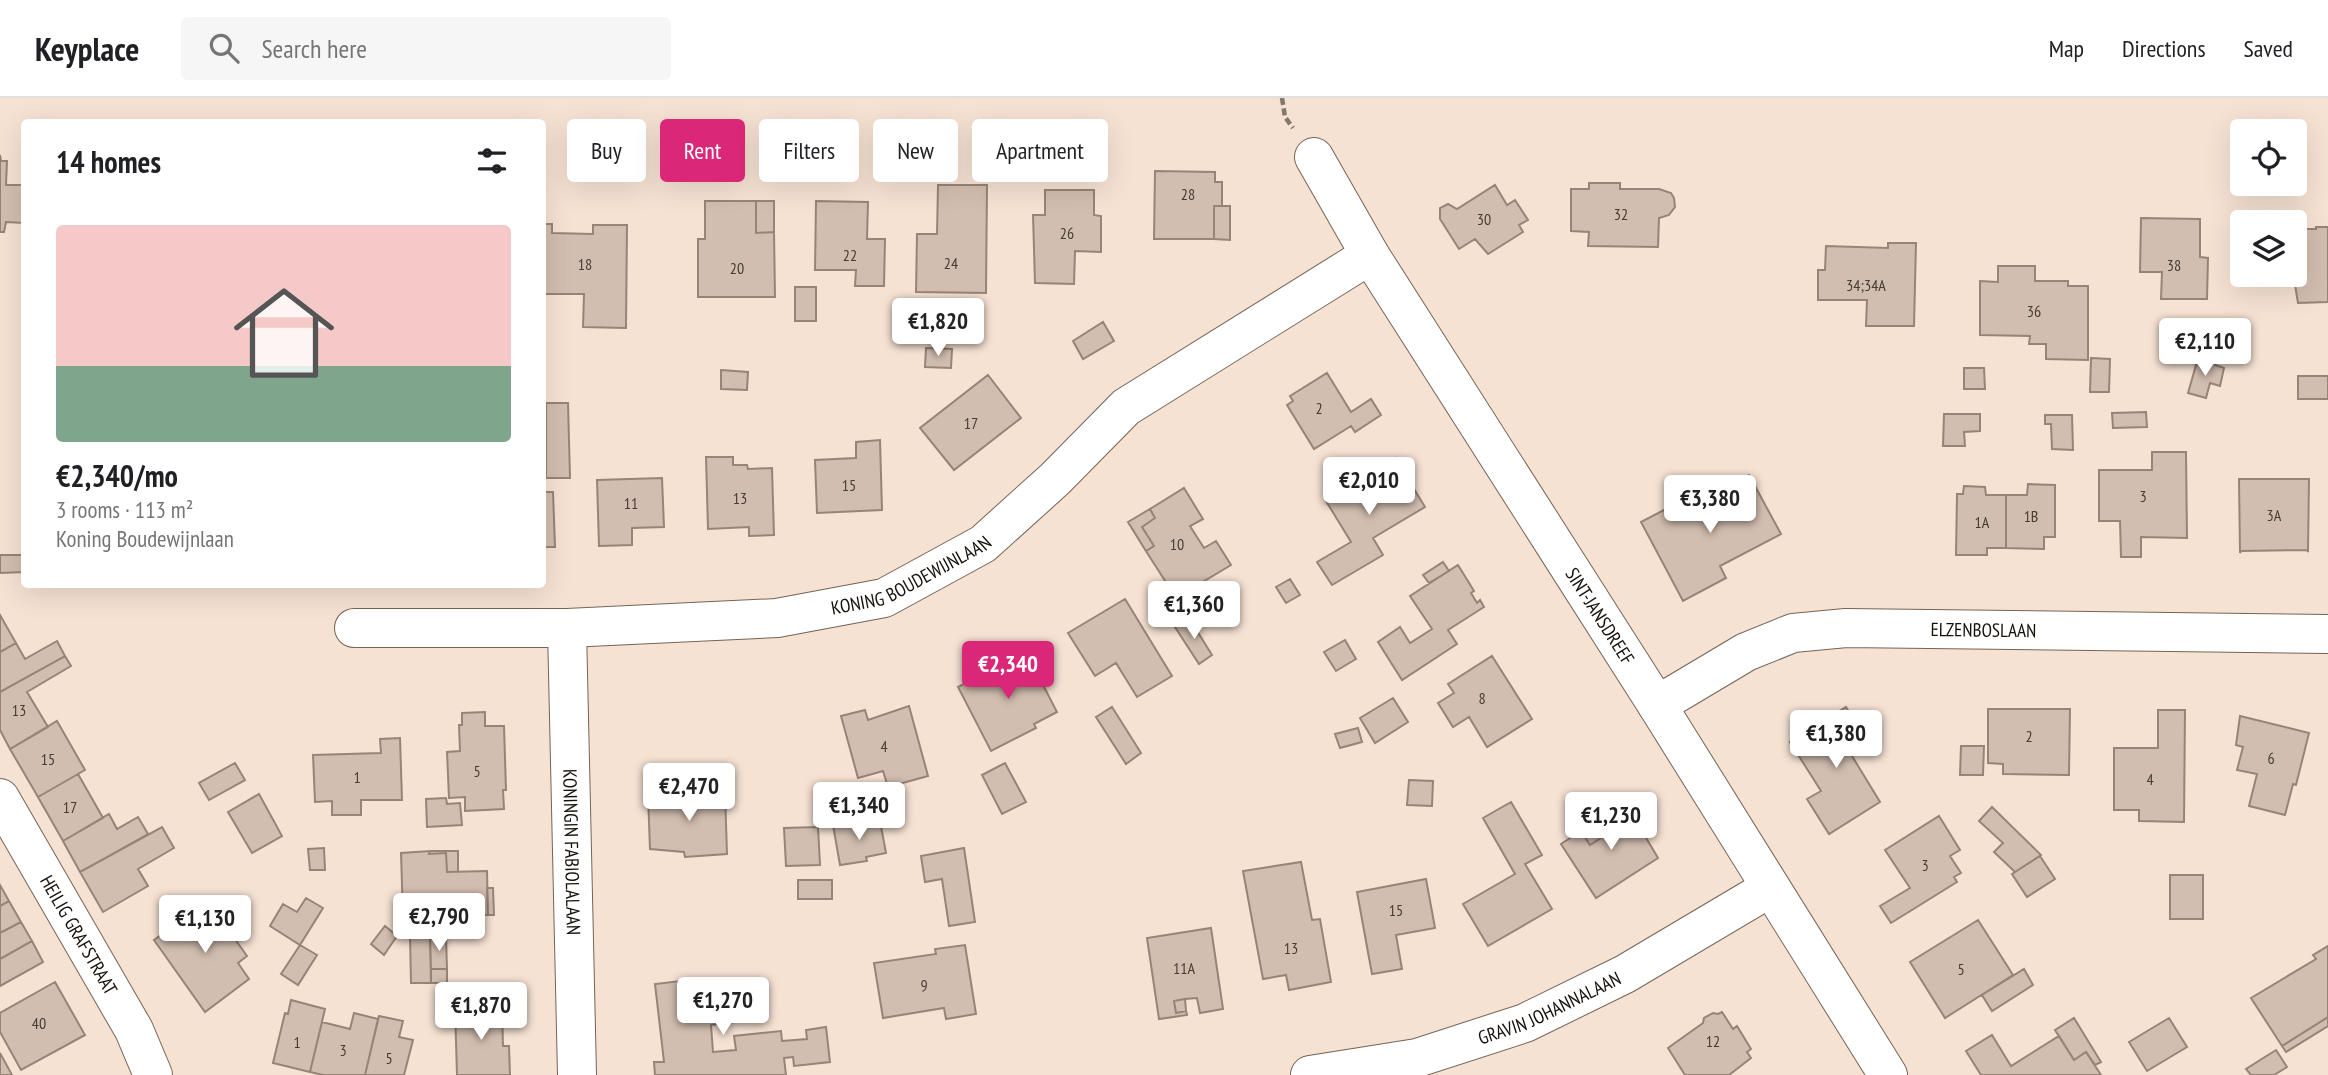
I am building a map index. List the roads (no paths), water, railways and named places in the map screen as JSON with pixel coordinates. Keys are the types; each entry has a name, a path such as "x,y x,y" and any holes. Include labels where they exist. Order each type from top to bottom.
{"street":[{"name":"SINT-JANSDREEF","path":"1314,157 1370,255 1657,705 1888,1075"},
{"name":"KONING BOUDEWIJNLAAN","path":"354,628 567,628 777,618 884,598 983,544 1055,479 1126,407 1370,255"},
{"name":"KONINGIN FABIOLALAAN","path":"567,628 577,1075"},
{"name":"ELZENBOSLAAN","path":"1657,705 1746,652 1793,633 1846,628 2328,634"},
{"name":"HEILIG GRAFSTRAAT","path":"0,798 134,1030 153,1075"},
{"name":"GRAVIN JOHANNALAAN","path":"1310,1075 1417,1058 1525,1023 1625,974 1770,888"}]}
